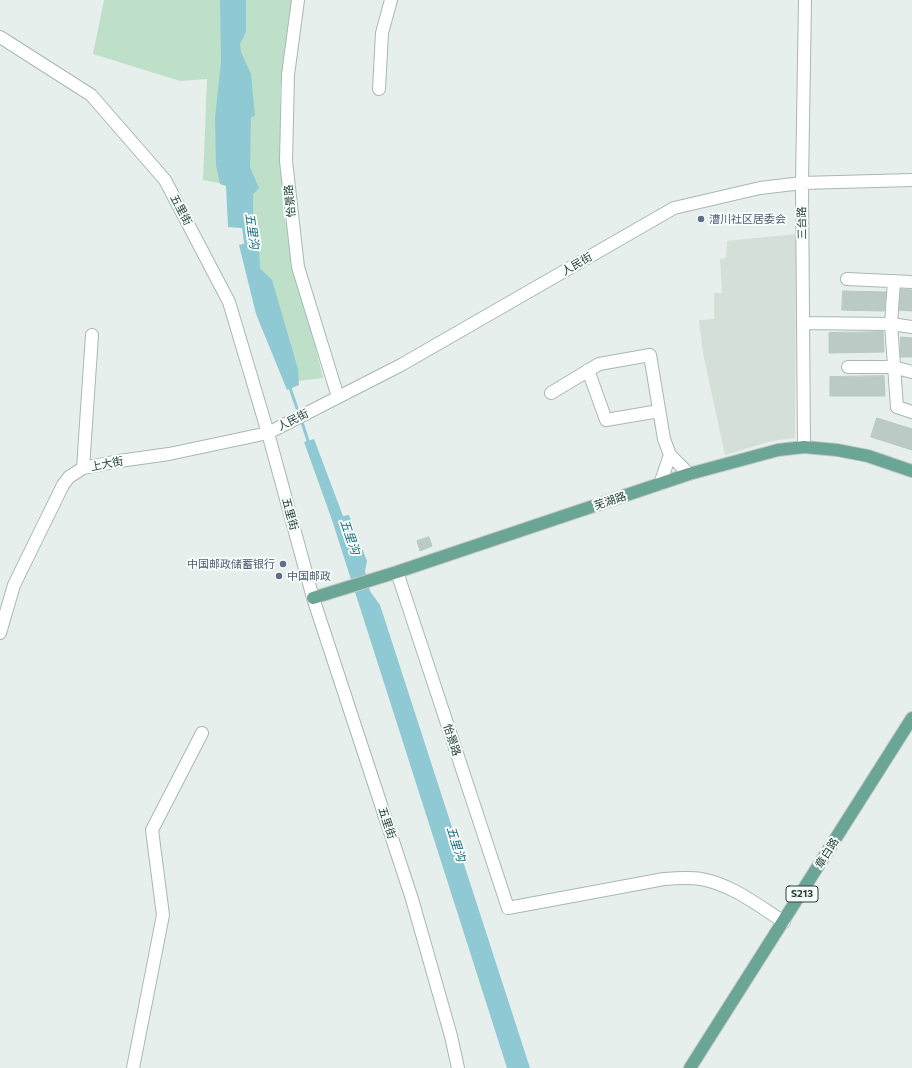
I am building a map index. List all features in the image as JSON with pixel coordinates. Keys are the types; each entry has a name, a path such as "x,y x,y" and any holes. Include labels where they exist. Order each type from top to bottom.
{"main road":[{"name":"芜湖路","path":"313,598 397,572 689,474 778,450 804,447 852,453 912,470"},
{"name":"章白路","path":"690,1068 912,718"}],"street":[{"name":"怡景路","path":"298,0 288,75 286,161 298,267 338,397"},
{"path":"379,89 382,33 391,0"},
{"name":"三台路","path":"804,447 802,183 805,0"},
{"name":"五里街","path":"0,36 91,95 165,180 229,302 268,433 313,598 412,899 451,1036 458,1068"},
{"name":"人民街","path":"268,433 401,365 674,208 760,188 802,183 912,180"},
{"path":"847,279 912,282"},
{"path":"894,281 892,318 890,324 897,407 912,412"},
{"path":"803,323 890,324 912,326"},
{"path":"83,468 92,335"},
{"path":"551,393 599,364 650,355 664,439 670,455 689,474"},
{"path":"848,367 893,367 912,372"},
{"path":"588,370 606,420 659,412"},
{"name":"上大街","path":"0,633 14,585 63,485 69,477 83,468 169,454 268,433"},
{"path":"660,484 670,455"},
{"name":"怡景路","path":"397,572 508,908 664,879 688,877 702,879 726,887 784,922"},
{"path":"133,1068 163,915 152,830 202,733"}],"shaded area":[{"path":"796,234 795,438 772,441 725,455 703,353 699,320 714,319 714,293 722,293 720,259 726,258 727,241"}],"green space":[{"path":"104,0 292,0 280,90 283,212 323,378 291,382 251,252 246,188 203,180 207,79 180,81 93,54"}],"water":[{"path":"220,0 246,0 246,32 240,44 241,52 251,74 255,116 251,117 250,167 259,188 253,194 253,229 228,227 226,186 220,184 216,165 215,118 221,62"},
{"path":"251,242 259,248 260,268 272,280 298,369 299,385 287,390 256,314 239,245"},
{"path":"314,439 343,516 349,515 367,561 365,571 370,591 380,605 530,1068 507,1068 332,520 304,442"}],"building":[{"path":"901,289 912,290 912,311 899,310"},
{"path":"843,291 886,292 884,311 842,310"},
{"path":"883,332 884,352 829,353 829,333"},
{"path":"901,337 912,338 912,357 901,357"},
{"path":"884,376 885,396 830,396 830,377"},
{"path":"877,418 912,429 912,450 871,437"},
{"path":"429,537 432,546 420,551 417,541"}],"waterway":[{"name":"五里沟","path":"243,224 246,246"},
{"name":"五里沟","path":"289,385 299,414"},
{"name":"五里沟","path":"301,419 309,444"}],"place":[{"name":"漕川社区居委会","path":"701,219"},
{"name":"中国邮政储蓄银行","path":"283,564"},
{"name":"中国邮政","path":"279,576"}]}
